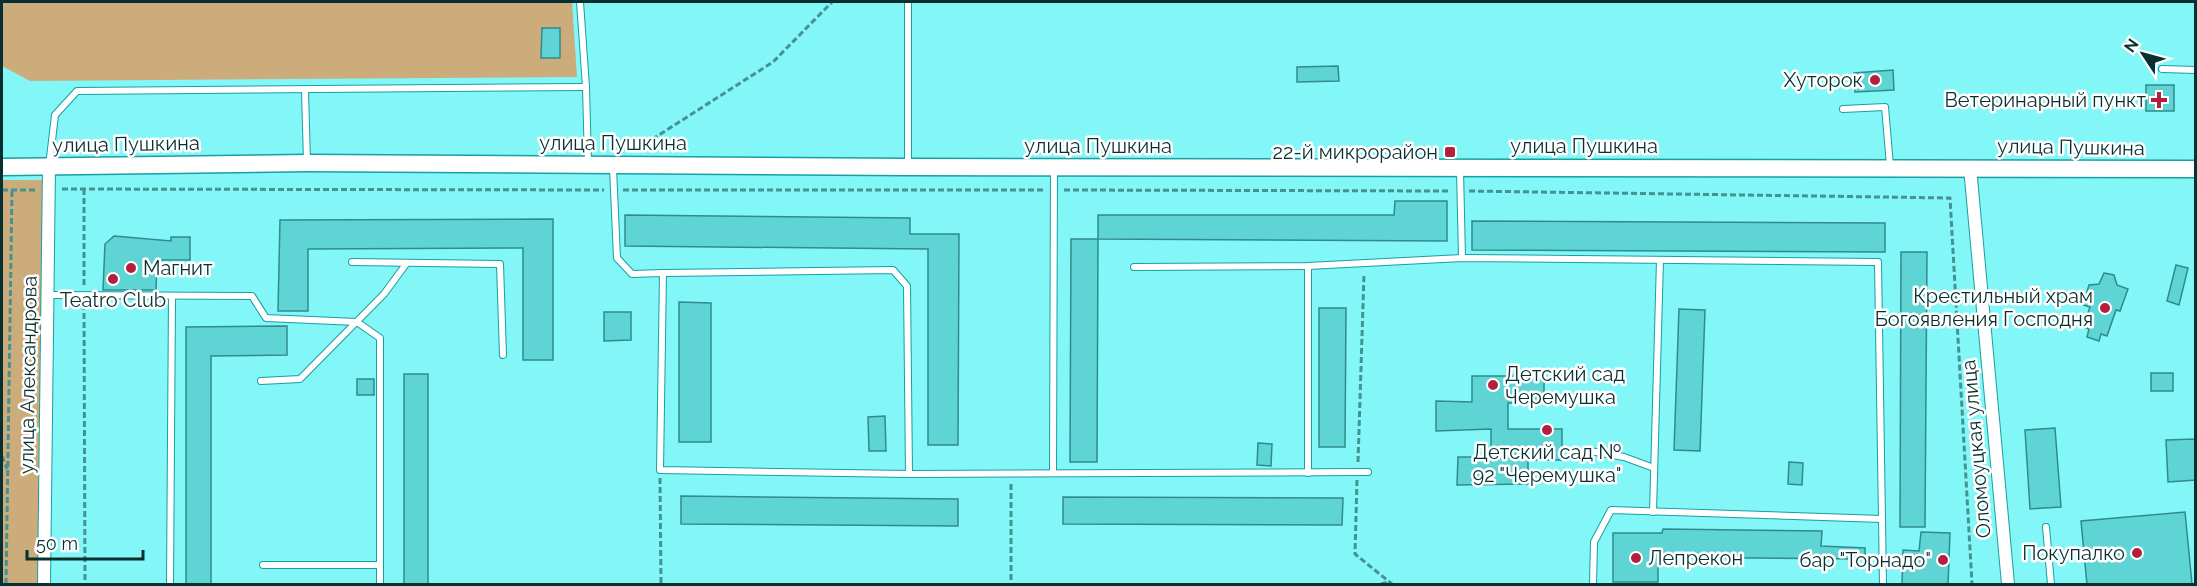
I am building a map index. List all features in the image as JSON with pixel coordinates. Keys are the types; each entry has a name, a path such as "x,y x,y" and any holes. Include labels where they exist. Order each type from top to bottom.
{"street":[{"name":"улица Пушкина","path":"2,167 307,163 908,167 2196,169"},
{"name":"улица Александрова","path":"44,585 49,166"},
{"name":"Оломоуцкая улица","path":"1970,167 2008,585"}],"lane":[{"path":"580,2 586,87 588,164"},
{"path":"908,2 908,167"},
{"path":"2162,69 2196,70"},
{"path":"49,166 55,115 77,91 305,92 586,87"},
{"path":"305,92 307,163"},
{"path":"1843,109 1885,107 1890,167"},
{"path":"612,164 616,258 632,274 893,270 907,286 909,474"},
{"path":"1053,473 1054,167"},
{"path":"1460,167 1462,258"},
{"path":"1134,267 1308,266 1462,258 1878,262 1883,585"},
{"path":"1653,512 1660,260"},
{"path":"352,262 500,264 503,356"},
{"path":"261,381 300,379 384,294 406,264"},
{"path":"1308,266 1308,473"},
{"path":"663,273 660,471 909,474 1368,472"},
{"path":"49,295 252,296 266,318 357,322 380,338 380,585"},
{"path":"170,585 172,297"},
{"path":"1590,451 1624,457 1654,468"},
{"path":"1593,585 1594,542 1611,510 1882,519"},
{"path":"2046,527 2051,585"},
{"path":"263,565 380,565"}],"path":[{"path":"612,164 773,62 832,2"},
{"path":"84,585 84,189 1461,191 1950,198 1972,585"},
{"path":"6,585 12,190"},
{"path":"1364,264 1355,554 1390,583"},
{"path":"2,456 8,471"},
{"path":"660,471 661,585"},
{"path":"1011,474 1011,585"},
{"path":"1381,585 1390,583"}],"shaded area":[{"path":"2,2 572,2 577,77 30,81 2,66"},
{"path":"2,180 45,180 38,584 2,584"}],"building":[{"path":"542,28 560,28 560,58 541,58"},
{"path":"1338,66 1339,81 1297,82 1297,67"},
{"path":"1893,70 1894,90 1855,92 1854,73"},
{"path":"2146,85 2174,85 2174,111 2146,111"},
{"path":"1395,201 1447,201 1447,241 1098,239 1098,215 1394,215"},
{"path":"625,215 910,218 910,234 959,234 958,445 928,445 928,249 625,246"},
{"path":"553,219 553,360 523,360 523,248 308,249 308,311 278,311 280,220"},
{"path":"1472,221 1885,223 1885,252 1472,250"},
{"name":"Магнит","path":"114,236 171,241 171,237 190,237 190,260 157,260 156,290 103,290 105,244"},
{"path":"1071,239 1098,239 1097,462 1070,462"},
{"path":"1901,252 1927,252 1925,527 1900,527"},
{"path":"2176,265 2188,268 2179,305 2167,301"},
{"name":"Крестильный храм Богоявления Господня","path":"2104,273 2114,275 2117,285 2128,289 2120,311 2116,310 2107,336 2101,334 2099,341 2087,337 2089,329 2083,327 2090,307 2083,305 2089,285 2099,284"},
{"path":"679,302 711,303 711,442 679,442"},
{"path":"1319,308 1346,308 1345,447 1319,447"},
{"path":"1679,309 1705,310 1700,451 1674,450"},
{"path":"604,312 631,312 631,340 604,341"},
{"path":"287,326 287,355 211,356 211,585 186,585 186,327"},
{"name":"Детский сад № 92 \"Черемушка\"","path":"1514,373 1544,373 1544,403 1508,403 1508,429 1562,429 1562,460 1528,460 1528,484 1457,485 1458,457 1491,457 1491,429 1436,431 1436,401 1472,402 1472,376 1514,376"},
{"path":"2151,373 2173,373 2173,391 2151,391"},
{"path":"404,374 428,374 428,585 404,585"},
{"path":"357,379 374,379 374,395 357,395"},
{"path":"885,416 886,451 869,451 868,417"},
{"path":"2055,428 2061,507 2030,509 2025,430"},
{"path":"2196,439 2196,480 2168,482 2166,440"},
{"path":"1258,443 1272,444 1271,466 1257,465"},
{"path":"1789,462 1803,463 1802,485 1788,484"},
{"path":"681,496 958,499 958,526 681,524"},
{"path":"1063,497 1343,498 1342,525 1063,524"},
{"name":"Покупалко","path":"2185,512 2192,584 2087,585 2081,521"},
{"path":"1663,529 1822,531 1821,546 1865,548 1865,559 1658,557 1658,582 1613,582 1613,533 1662,533"},
{"path":"1921,532 1950,533 1948,585 1902,585 1903,550 1919,551"}],"place":[{"name":"Хуторок","path":"1875,80"},
{"name":"Ветеринарный пункт","path":"2159,100"},
{"name":"22-й микрорайон","path":"1450,152"},
{"name":"Магнит","path":"131,268"},
{"name":"Teatro Club","path":"113,279"},
{"name":"Крестильный храм Богоявления Господня","path":"2105,308"},
{"name":"Детский сад Черемушка","path":"1493,385"},
{"name":"Детский сад № 92 \"Черемушка\"","path":"1547,430"},
{"name":"Покупалко","path":"2137,553"},
{"name":"Лепрекон","path":"1636,558"},
{"name":"бар \"Торнадо\"","path":"1943,560"}]}
